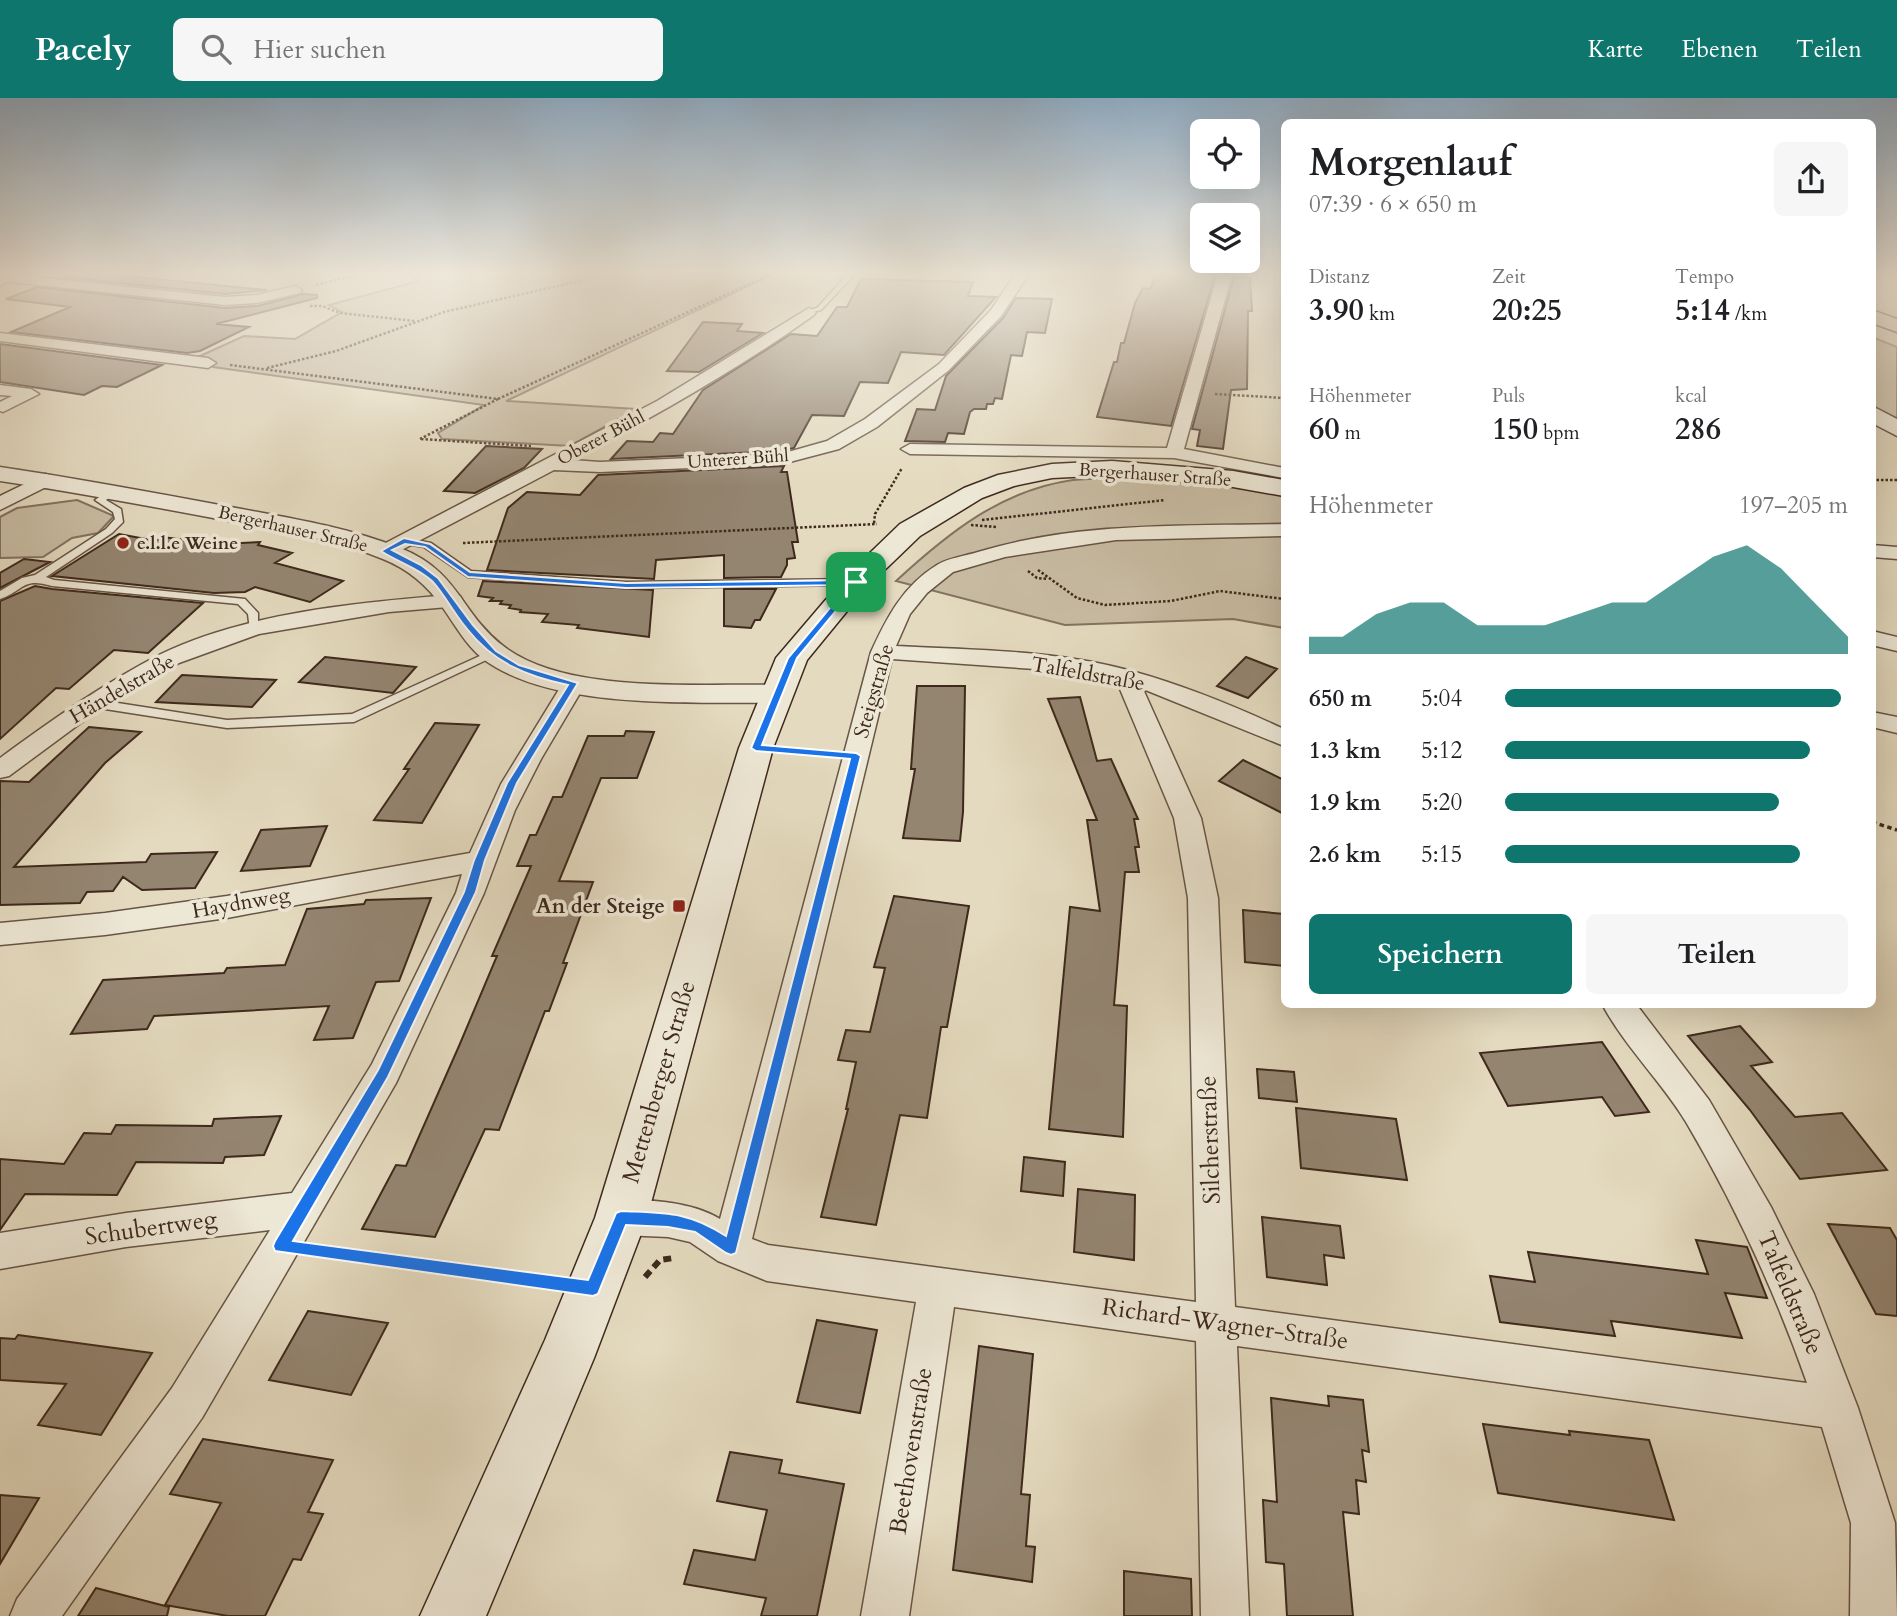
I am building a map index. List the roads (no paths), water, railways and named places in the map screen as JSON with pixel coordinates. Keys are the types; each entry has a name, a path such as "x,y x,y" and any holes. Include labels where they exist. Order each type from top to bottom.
{"main road":[{"path":"1876,416 1897,429"},
{"name":"Bergerhauser Straße","path":"776,694 792,658 856,582 909,530 973,493 1007,481 1052,471 1084,468 1165,472 1281,488"},
{"name":"Mettenberger Straße","path":"453,1616 621,1218 756,748 776,694"}],"street":[{"path":"68,345 208,363"},
{"name":"Oberer Bühl","path":"395,546 580,450 702,382 759,345"},
{"name":"Unterer Bühl","path":"552,464 600,467 782,459 833,445 871,423 944,367 965,345"},
{"path":"1174,453 1205,345"},
{"path":"0,390 31,394 3,407"},
{"path":"910,449 1174,453 1281,472"},
{"name":"Bergerhauser Straße","path":"0,474 112,491 395,546 435,580 493,653 516,667 542,677 636,690 776,694"},
{"path":"0,504 45,480"},
{"name":"Steigstraße","path":"731,1248 882,652 900,612 919,589 946,568 1010,549 1116,534 1281,530"},
{"path":"1876,551 1897,553"},
{"name":"Händelstraße","path":"0,770 92,703 171,659 254,628 389,606 452,601"},
{"path":"1876,639 1897,644"},
{"name":"Talfeldstraße","path":"882,652 1021,662 1127,677 1178,693 1281,737"},
{"name":"Silcherstraße","path":"1127,677 1139,710 1184,808 1195,844 1203,898 1225,1616"},
{"path":"34,1616 187,1402 384,1073 470,892 480,860 512,783 574,683"},
{"path":"1876,720 1897,726"},
{"name":"Haydnweg","path":"0,934 227,908 368,878 480,860"},
{"name":"Talfeldstraße","path":"1621,1008 1697,1110 1758,1219 1800,1308 1837,1408 1885,1523 1874,1616"},
{"name":"Schubertweg","path":"0,1251 126,1230 303,1209"},
{"name":"Richard-Wagner-Straße","path":"621,1218 668,1220 698,1226 731,1248 767,1263 1837,1408"},
{"name":"Beethovenstraße","path":"885,1616 938,1286"}],"lane":[{"path":"0,596 26,580 38,578 120,520 118,511 100,500 112,491"},
{"path":"395,546 427,545 468,574 626,585 856,582"},
{"path":"38,578 52,583 241,601 253,613 254,628"},
{"path":"92,703 227,724 354,718 493,653"}],"place":[{"name":"e.l.l.e Weine","path":"123,543"},
{"name":"An der Steige","path":"679,906"}]}
